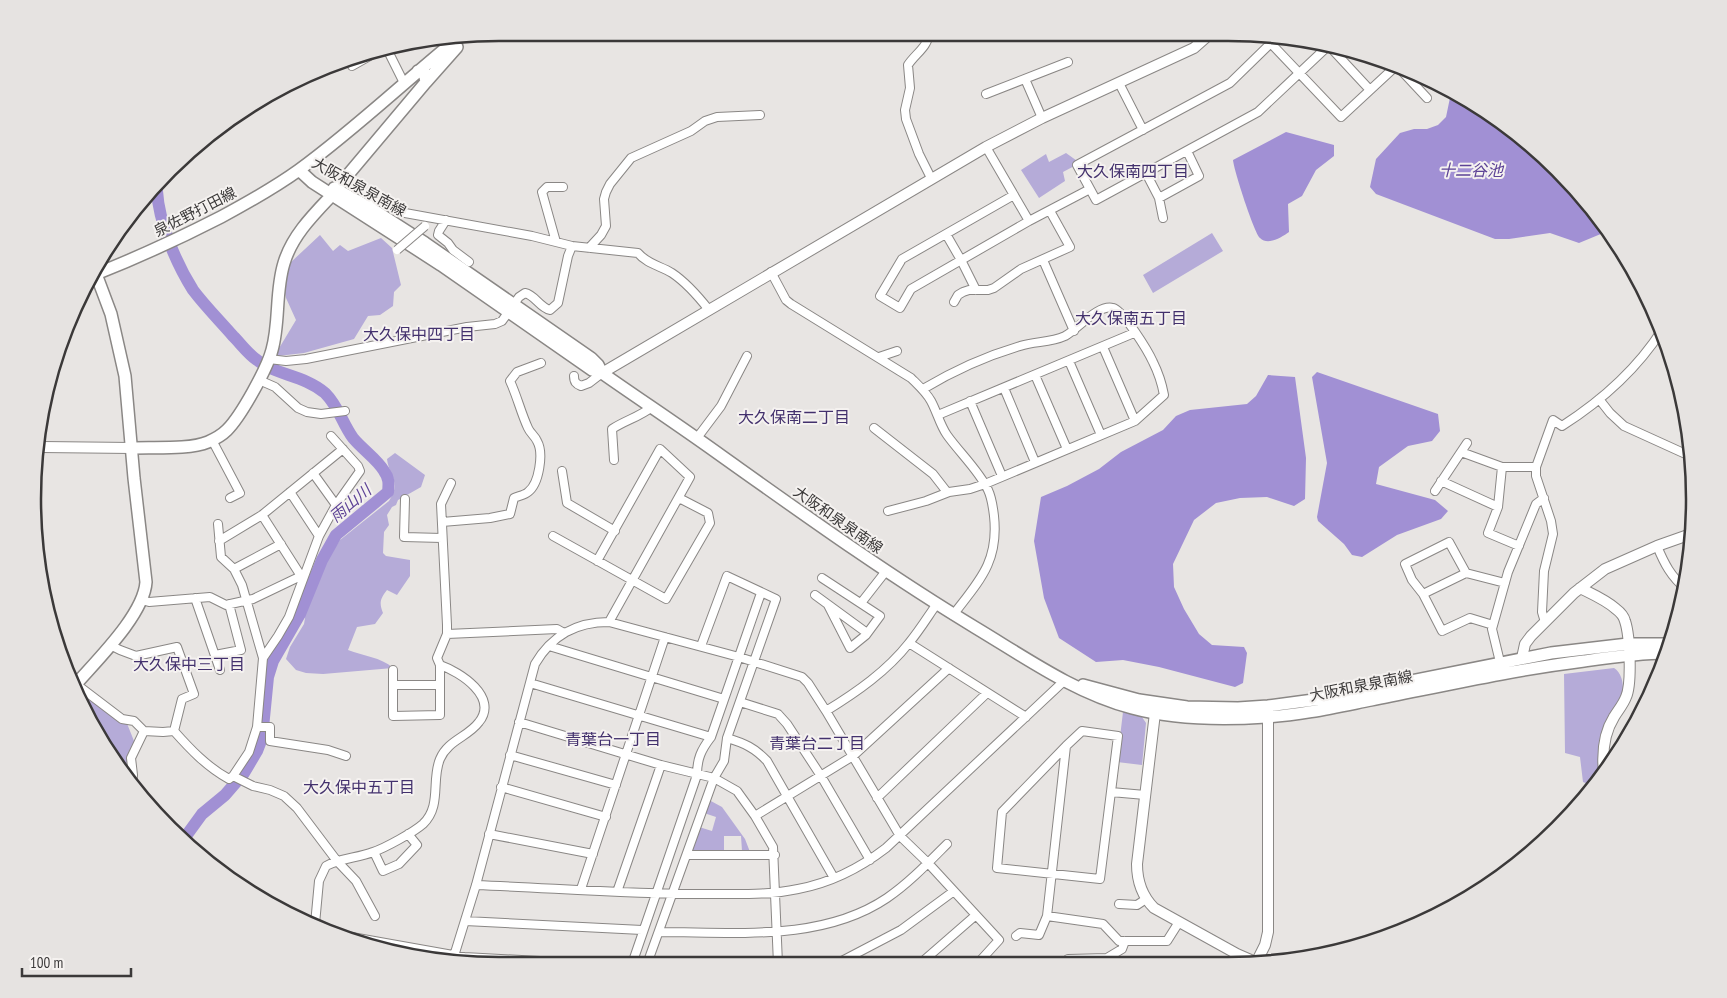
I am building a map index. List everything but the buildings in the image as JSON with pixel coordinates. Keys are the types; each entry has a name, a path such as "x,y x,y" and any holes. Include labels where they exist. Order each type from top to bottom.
{"main road":[{"path":"132,448 199,445 227,431 236,419 272,351 276,331 279,284 284,263 297,236 460,43"},
{"name":"泉佐野打田線","path":"102,271 180,239 258,197 299,170 451,44"},
{"path":"418,71 424,72 426,82"},
{"name":"大阪和泉泉南線","path":"299,170 406,241 592,358 602,373 936,605 1038,667 1095,695 1130,708 1155,713 1213,719 1353,704 1510,672 1661,645"},
{"name":"大阪和泉泉南線","path":"334,192 369,207 425,242 512,308"},
{"name":"泉佐野打田線","path":"79,681 134,614 146,592 124,368 111,314 98,279"},
{"name":"大阪和泉泉南線","path":"1065,680 1139,700 1187,707 1268,712 1321,699 1500,662 1560,652 1628,650 1658,653"}],"street":[{"path":"928,41 908,65 910,88 905,110 906,119 919,154 931,178"},
{"path":"574,376 576,384 581,386 986,146 1194,48 1202,41"},
{"path":"1271,43 1341,117 1391,72"},
{"path":"1271,43 1230,83 1077,165 1096,200 1258,112 1325,52"},
{"path":"1335,54 1370,90"},
{"path":"390,55 404,83"},
{"path":"986,94 1068,62"},
{"path":"1408,78 1427,98"},
{"path":"1025,79 1042,118"},
{"path":"1119,83 1143,130"},
{"path":"589,248 601,235 606,226 604,199 606,192 610,184 632,158 691,131 705,121 717,117 760,115"},
{"path":"986,146 1029,221"},
{"path":"1159,198 1200,176 1187,151"},
{"path":"1146,173 1159,198 1163,218"},
{"path":"556,242 542,192 547,187 563,187"},
{"path":"1014,195 902,259 880,296 900,308 911,289 1029,221 1090,189"},
{"path":"369,207 378,196 383,197 405,213 572,246 638,254 644,260 672,273 699,296 709,310"},
{"path":"954,302 958,295 963,292 994,288 1021,269 1070,247 1050,211"},
{"path":"396,250 425,226 428,217"},
{"path":"446,220 438,231 438,235 469,262"},
{"path":"946,234 976,290"},
{"path":"345,411 321,414 307,412 298,408 275,387 264,368 286,361 306,359 467,327 495,324 502,320 519,297 525,293 531,294 544,308 550,310 558,303 572,246"},
{"path":"1043,260 1074,331"},
{"path":"771,272 786,300 791,304 911,378 923,389 930,398 946,434 989,491 995,527 995,541 991,557 980,580 953,615"},
{"path":"888,511 926,501 947,492 984,484 1135,421 1164,395 1153,362 1120,312 1114,308 1099,310 1074,331 1050,341 1022,345 944,377 923,389"},
{"path":"938,415 1134,333"},
{"path":"1545,622 1542,612 1544,571 1553,534 1551,521 1536,476 1536,467 1553,420 1562,426 1599,399 1638,362 1656,338"},
{"path":"1103,347 1135,421"},
{"path":"878,357 897,351"},
{"path":"696,438 721,406 747,356"},
{"path":"1069,361 1101,435"},
{"path":"442,522 490,518 510,514 514,498 528,492 537,480 540,448 537,440 528,430 519,400 510,381 517,372 541,363"},
{"path":"1035,375 1067,449"},
{"path":"1004,388 1035,462"},
{"path":"1599,399 1624,426 1683,453"},
{"path":"970,401 1002,476"},
{"path":"614,460 612,429 625,421 642,416 652,408"},
{"path":"874,428 933,474 947,492"},
{"path":"263,658 289,617 302,576 319,536 336,505 360,471 358,466 331,436"},
{"path":"212,440 240,493 230,498"},
{"path":"1434,491 1467,442"},
{"path":"44,447 132,448"},
{"path":"219,542 262,515 343,448"},
{"path":"597,561 660,449 690,477 609,622"},
{"path":"1461,452 1502,467 1536,467"},
{"path":"1502,467 1498,507 1488,533 1519,546"},
{"path":"562,472 567,503 615,531"},
{"path":"313,473 336,505"},
{"path":"1441,481 1498,507"},
{"path":"393,670 394,716 440,715 440,665 437,658 447,634 441,504 451,483"},
{"path":"290,492 319,536"},
{"path":"553,536 666,599 710,523 708,513 679,498"},
{"path":"1500,662 1492,629 1493,625 1519,546 1536,504 1544,498"},
{"path":"405,499 404,537 442,538"},
{"path":"262,515 302,576"},
{"path":"174,730 194,752 219,774 229,779 249,752 258,726 263,658 242,585 234,569 221,557 218,524"},
{"path":"1522,658 1525,644 1580,588 1610,566 1684,536"},
{"path":"1466,573 1449,542 1405,564 1412,580 1423,594 1442,631 1470,618 1493,625"},
{"path":"234,569 281,544"},
{"path":"1657,546 1665,564 1678,583"},
{"path":"861,603 886,572"},
{"path":"1423,594 1466,573 1505,584"},
{"path":"142,600 149,602 210,597 229,604 247,600 302,576"},
{"path":"650,957 714,778 724,762 727,738 776,598 761,593 727,576 701,646"},
{"path":"822,578 880,616 867,633 850,648 828,605"},
{"path":"1580,588 1606,602 1620,613 1625,621 1629,690 1622,706 1614,716 1608,732 1604,760"},
{"path":"634,957 697,775 701,749 711,737 761,593"},
{"path":"815,595 867,633"},
{"path":"195,598 220,670"},
{"path":"215,655 241,650 229,604"},
{"path":"826,711 882,672 909,643 936,605"},
{"path":"454,955 476,885 535,664 541,654 564,633 590,622 609,622 738,656 754,663 802,677 826,711 900,836 928,863 999,940 984,957"},
{"path":"447,634 557,629 564,633"},
{"path":"581,889 665,637"},
{"path":"909,643 1026,717"},
{"path":"110,645 136,656 177,647 194,694 182,699 174,730"},
{"path":"549,646 724,700"},
{"path":"316,918 319,881 322,871 326,866 337,861 374,852 422,825 435,805 437,769 440,758 446,748 475,726 482,716 483,699 479,692 463,678 440,665"},
{"path":"755,816 852,756 949,668"},
{"path":"476,885 672,895 776,893 799,889 834,878 870,860 900,836 1065,680"},
{"path":"530,683 711,737"},
{"path":"393,685 440,685"},
{"path":"83,689 122,718 134,720 144,732"},
{"path":"877,798 988,693"},
{"path":"740,702 778,714 787,724 821,776 870,860"},
{"path":"1261,956 1268,932 1268,712"},
{"path":"1155,713 1137,873 1142,892 1154,908 1245,956"},
{"path":"519,722 661,765 714,778 737,791 755,816 773,847 775,855 778,957"},
{"path":"258,726 270,727 270,741 328,750 346,756"},
{"path":"144,732 174,730"},
{"path":"1082,731 1118,736 1110,792 1100,879 997,868 1002,812 1082,731"},
{"path":"131,771 130,758 144,732"},
{"path":"727,738 757,750 767,761 834,878"},
{"path":"1016,936 1020,932 1039,935 1047,916 1066,746"},
{"path":"510,755 616,785"},
{"path":"617,892 661,765"},
{"path":"233,776 244,783 284,796 297,808 337,861 356,880 375,916"},
{"path":"501,787 606,817"},
{"path":"1110,792 1145,795"},
{"path":"374,852 383,871 399,864 417,845 408,834"},
{"path":"489,834 593,854"},
{"path":"660,932 777,931 797,930 824,924 866,909 886,898 928,863 947,844"},
{"path":"687,855 775,855"},
{"path":"849,957 901,930 954,891"},
{"path":"1119,904 1137,905 1146,899"},
{"path":"928,957 976,915"},
{"path":"1047,916 1103,924 1119,941 1167,940 1179,922"},
{"path":"465,921 642,930"},
{"path":"1109,957 1122,949 1125,941"},
{"path":"408,947 421,950"}],"shaded area":[{"path":"1066,153 1080,163 1063,172 1065,181 1039,198 1021,170 1046,154 1049,162"},
{"path":"1212,233 1223,251 1153,293 1143,275"},
{"path":"320,235 333,251 340,245 348,251 381,238 392,248 401,285 394,292 393,306 380,315 368,316 354,339 304,353 278,356 278,350 296,320 286,298 284,288 290,263"},
{"path":"395,453 425,475 421,487 402,496 396,505 392,507 387,515 389,525 384,532 383,553 386,556 410,560 410,576 397,595 387,590 381,601 383,613 375,624 357,627 348,650 377,659 393,668 323,674 306,673 296,670 286,659 290,647 304,624 305,618 303,616 327,560 340,540 389,501 395,484 387,459"},
{"path":"1614,668 1620,674 1623,687 1622,700 1618,710 1600,744 1599,767 1587,783 1583,782 1580,757 1565,753 1564,674"},
{"path":"86,696 126,721 136,746 131,771 118,753"},
{"path":"1123,712 1142,717 1146,723 1142,765 1117,762"},
{"path":"709,800 722,807 745,839 750,852 742,851 741,836 724,836 724,851 693,852 691,850 699,827 712,831 716,817 704,813"}],"water":[{"name":"十二谷池","path":"1450,99 1482,118 1507,136 1552,175 1601,234 1579,243 1550,233 1509,239 1495,239 1376,194 1370,187 1376,159 1400,133 1414,129 1427,129 1438,125 1446,117"},
{"path":"1286,132 1334,145 1334,156 1316,170 1302,196 1288,204 1289,232 1275,240 1267,241 1260,238 1253,225 1240,188 1233,160"},
{"path":"1317,372 1438,414 1440,431 1432,441 1408,446 1379,467 1376,484 1435,500 1448,511 1441,519 1397,535 1362,557 1352,555 1344,544 1318,521 1317,517 1327,463 1312,377"},
{"path":"1268,375 1295,377 1306,458 1305,499 1294,506 1267,497 1240,498 1216,503 1194,520 1173,564 1174,587 1184,609 1199,634 1212,645 1244,647 1247,653 1243,683 1235,687 1159,667 1123,660 1096,662 1059,638 1044,598 1034,541 1041,497 1099,469 1121,452 1163,430 1176,416 1190,410 1247,404 1256,396"}],"waterway":[{"name":"雨山川","path":"157,194 161,216 169,242 180,268 193,290 254,358 272,369 308,382 325,393 334,404 353,438 381,467 387,476 388,483 388,492 336,535 322,560 300,614 273,661 268,677 262,738 257,751 244,773 225,795 202,814 187,834"}],"district":[{"name":"大久保南四丁目","path":"1133,171"},
{"name":"大久保南五丁目","path":"1131,318"},
{"name":"大久保中四丁目","path":"419,334"},
{"name":"大久保南二丁目","path":"794,417"},
{"name":"大久保中三丁目","path":"189,664"},
{"name":"青葉台一丁目","path":"613,739"},
{"name":"青葉台二丁目","path":"817,743"},
{"name":"大久保中五丁目","path":"359,787"}]}
